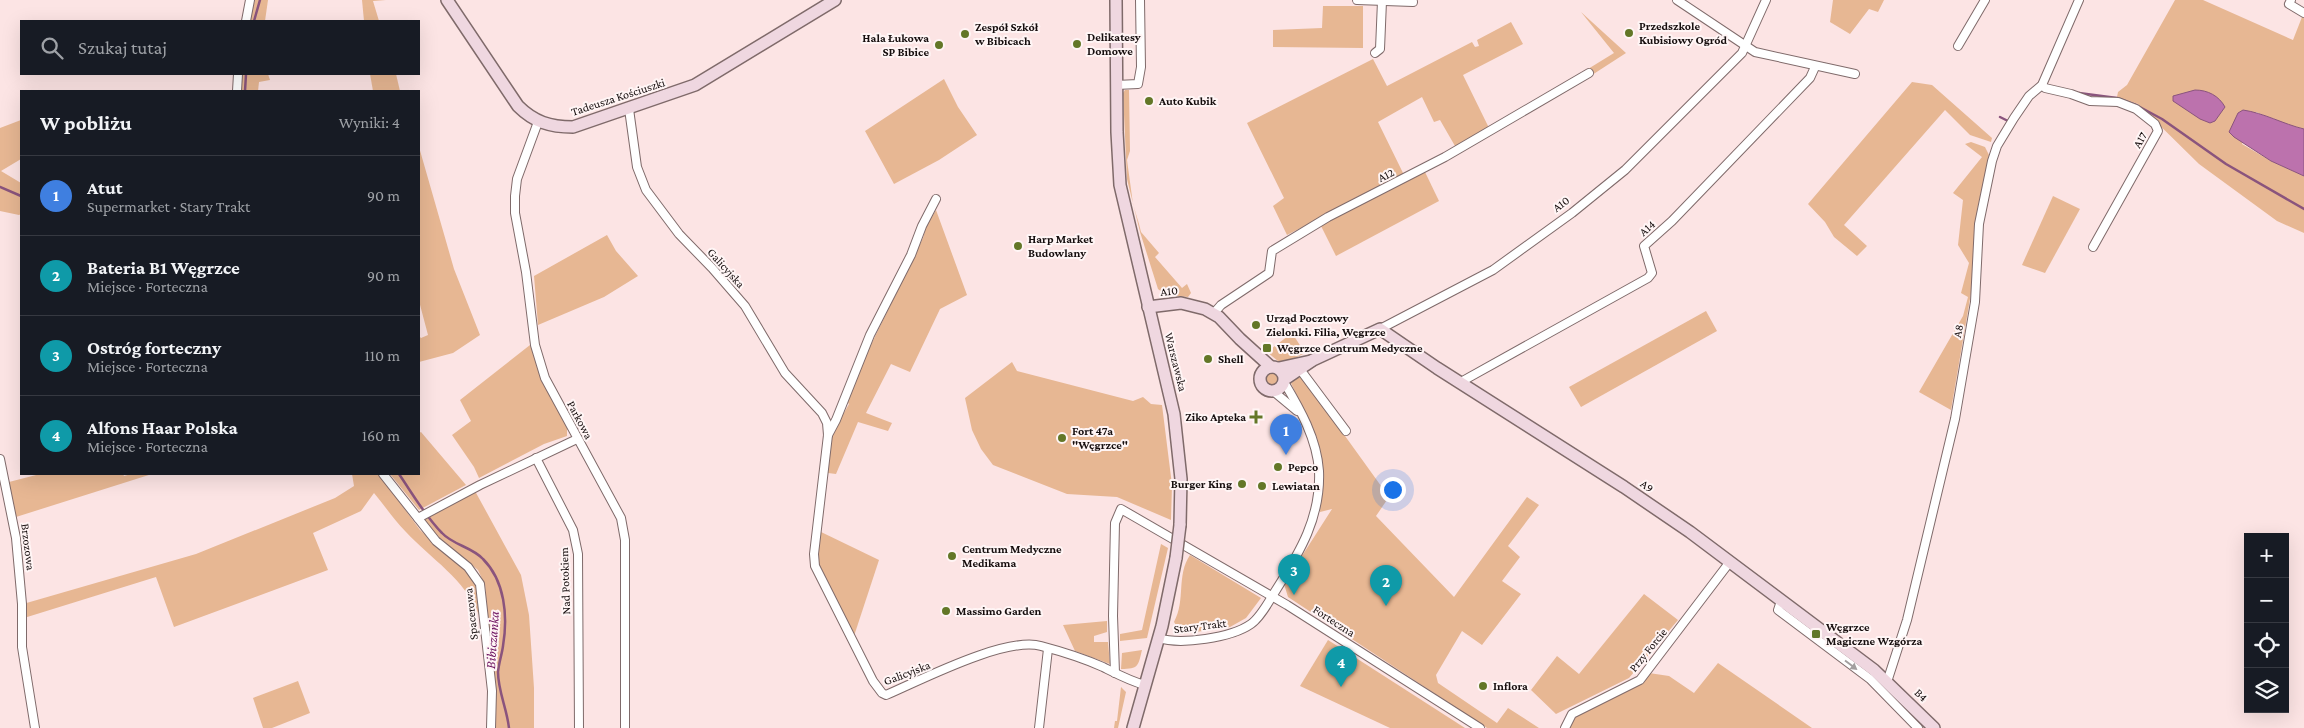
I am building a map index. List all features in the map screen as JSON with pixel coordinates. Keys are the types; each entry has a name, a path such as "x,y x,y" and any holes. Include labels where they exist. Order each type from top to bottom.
{"street":[{"path":"246,20 250,0"},
{"name":"Tadeusza Kościuszki","path":"447,0 518,106 528,116 538,122 549,126 573,127 695,85 835,0"},
{"name":"Warszawska","path":"1116,0 1116,85 1120,185 1161,356 1176,429 1181,480 1180,525 1176,558 1158,638 1133,728"},
{"path":"1116,85 1138,84 1141,67 1140,0"},
{"path":"1357,0 1413,2"},
{"path":"1677,0 1745,47 1762,55 1855,74"},
{"name":"A10","path":"1284,381 1300,366 1380,329 1493,270 1572,213 1625,170 1742,53 1766,0"},
{"path":"1958,46 1985,0"},
{"name":"A8","path":"1887,682 1908,620 1954,424 1975,302 1979,224 1992,161 2011,123 2030,96 2043,87 2079,0"},
{"path":"1375,53 1380,49 1382,1"},
{"path":"2290,2 2304,13"},
{"name":"A14","path":"1459,382 1648,278 1652,273 1644,246 1672,221 1810,78 1815,67"},
{"name":"A12","path":"1214,313 1269,273 1272,251 1282,244 1328,217 1445,157 1589,73"},
{"path":"237,90 238,75"},
{"name":"A17","path":"2043,87 2090,101 2118,102 2136,109 2155,124 2158,131 2093,247"},
{"name":"Galicyjska","path":"629,109 637,168 646,190 679,234 745,306 786,373 822,413 827,423 828,435 814,554 815,566 873,682 882,693 886,695 994,651 1021,645 1041,646 1102,666 1145,685"},
{"name":"Parkowa","path":"538,122 517,179 515,213 526,272 535,345 546,378 621,518 625,540 625,728"},
{"name":"Galicyjska","path":"828,435 836,420 870,335 918,242 922,226 936,199"},
{"name":"A10","path":"1148,308 1181,303 1200,307 1214,313 1240,339 1275,367 1300,366"},
{"name":"A9","path":"1380,329 1690,532 1887,682"},
{"name":"A10","path":"1240,339 1261,374"},
{"path":"1300,366 1346,431"},
{"path":"1275,367 1283,373 1284,381 1280,389 1273,391 1265,389 1261,384 1261,374 1265,369 1275,367"},
{"name":"Stary Trakt","path":"1158,638 1177,641 1230,634 1253,622 1272,596 1306,541 1318,499 1318,460 1311,435 1284,381"},
{"name":"Stary Trakt","path":"1273,391 1300,414"},
{"path":"420,517 577,439"},
{"name":"Nad Potokiem","path":"536,458 573,530 578,554 579,728"},
{"name":"Brzozowa","path":"0,459 16,538 22,604 22,647 34,728"},
{"name":"Spacerowa","path":"384,475 420,517 436,541 468,567 480,584 492,691 491,728"},
{"name":"Forteczna","path":"1115,673 1113,616 1115,523 1121,509 1272,596 1480,728"},
{"name":"Przy Forcie","path":"1565,728 1572,714 1640,680 1729,563"},
{"path":"1780,601 1778,610 1870,680 1918,728"},
{"path":"1037,728 1048,649"},
{"name":"B4","path":"1887,682 1934,728"}],"shaded area":[{"path":"255,0 268,0 265,20 249,20"},
{"path":"362,0 386,0 373,1 379,20 364,20"},
{"path":"1833,0 1884,0 1878,12 1869,9 1850,34 1830,22"},
{"path":"2175,0 2203,0 2293,40 2302,17 2304,17 2304,129 2288,125 2256,112 2242,144 2271,161 2304,176 2304,233 2277,221 2199,164 2138,104 2117,97 2118,92 2127,85"},
{"path":"1323,6 1363,6 1363,48 1273,47 1273,30 1322,28"},
{"path":"1581,12 1626,53 1592,75 1588,69 1614,53"},
{"path":"1511,22 1523,44 1463,75 1489,128 1455,146 1440,120 1434,122 1422,97 1378,122 1404,175 1287,235 1273,206 1284,198 1247,123 1373,59 1387,86 1472,42 1475,47 1479,46 1477,40"},
{"path":"241,75 268,75 270,80 259,82 258,90 240,90"},
{"path":"370,75 396,75 400,90 373,90"},
{"path":"944,79 958,107 977,135 939,160 894,184 865,131"},
{"path":"1912,82 1932,85 1992,138 1991,142 1970,135 1945,110 1844,225 1867,246 1857,256 1834,237 1825,222 1808,204"},
{"path":"1125,90 1129,90 1130,151 1127,160 1133,203 1127,179 1123,93"},
{"path":"2195,90 2213,94 2223,103 2225,107 2215,121 2210,123 2200,119 2173,101 2173,96"},
{"path":"2243,110 2304,129 2304,176 2271,161 2229,132 2238,113"},
{"path":"20,120 20,160 1,171 20,182 19,215 0,211 0,128"},
{"path":"1971,142 1985,147 1989,155 1977,211 1972,287 1951,410 1919,392 1963,316 1968,297 1961,293 1969,263 1958,245 1963,200 1953,193 1982,157 1965,144"},
{"path":"420,150 454,269 480,335 453,353 420,362 420,337 428,335 420,305"},
{"path":"1425,172 1439,201 1336,256 1320,224"},
{"path":"2053,196 2080,209 2045,273 2022,265"},
{"path":"1134,206 1141,232 1159,253 1155,257 1182,288 1187,284 1191,293 1188,297 1166,295 1158,289 1140,232"},
{"path":"936,210 967,295 940,309 910,372 891,364 866,413 892,423 888,431 858,422 836,474 828,473 832,434 849,404 847,402 866,355 923,238 926,227"},
{"path":"607,235 616,251 638,276 604,297 538,325 534,276"},
{"path":"1706,311 1717,331 1581,407 1569,387"},
{"path":"1292,333 1305,353 1289,361 1278,361 1267,352"},
{"path":"530,345 543,382 567,428 567,436 544,444 479,478 474,467 452,435 471,421 460,400"},
{"path":"1012,362 1017,371 1133,401 1143,397 1151,404 1162,405 1172,485 1171,520 1117,497 1067,494 993,465 981,449 972,430 965,398"},
{"path":"1270,373 1274,373 1278,379 1274,385 1270,385 1266,381 1266,377"},
{"path":"1298,377 1304,379 1389,497 1376,516 1454,597 1527,497 1539,505 1508,546 1520,557 1502,581 1521,594 1482,645 1462,631 1436,675 1438,683 1497,723 1508,708 1539,728 1487,728 1288,597 1284,584 1332,509 1320,512 1322,460 1317,438 1291,383"},
{"path":"420,432 466,485 419,510 391,475 420,475"},
{"path":"36,475 149,475 16,517 9,482"},
{"path":"352,475 380,475 420,530 475,579 480,592 479,615 473,602 456,580 416,542 374,493 361,511 313,533 328,570 174,627 156,577 24,618 23,604 196,554 335,498 354,486"},
{"path":"475,491 521,575 529,615 534,688 534,728 496,728 485,585 478,570 426,526 424,519"},
{"path":"819,531 879,560 854,636 818,565 816,554"},
{"path":"1161,544 1168,548 1147,638 1120,641 1120,634 1142,630"},
{"path":"1190,555 1261,598 1246,618 1230,627 1182,634 1174,622 1180,605 1183,571"},
{"path":"1644,594 1678,620 1629,678 1556,714 1531,690 1557,656 1579,674"},
{"path":"1107,621 1107,632 1094,636 1094,642 1108,642 1110,664 1075,651 1063,625"},
{"path":"1328,640 1465,728 1390,728 1300,686"},
{"path":"1142,650 1137,666 1121,669 1122,653"},
{"path":"1718,663 1812,728 1569,728 1573,718 1649,673 1669,676 1694,693"},
{"path":"298,681 310,713 272,728 263,728 253,698"},
{"path":"1121,687 1126,692 1118,728 1114,728 1115,721 1117,721"}],"waterway":[{"name":"Bibiczanka","path":"254,20 260,0"},
{"name":"Bibiczanka","path":"245,90 246,75"},
{"path":"2079,93 2117,98 2136,105 2162,119 2226,164 2304,209"},
{"path":"2000,117 2010,122"},
{"path":"0,187 20,196"},
{"name":"Bibiczanka","path":"400,475 424,512 442,533 479,555 496,578 505,611 503,646 498,679 509,728"}],"place":[{"name":"Przedszkole Kubisiowy Ogród","path":"1629,33"},
{"name":"Zespół Szkół w Bibicach","path":"965,34"},
{"name":"Delikatesy Domowe","path":"1077,44"},
{"name":"Hala Łukowa SP Bibice","path":"939,45"},
{"name":"Auto Kubik","path":"1149,101"},
{"name":"Harp Market Budowlany","path":"1018,246"},
{"name":"Urząd Pocztowy Zielonki. Filia, Węgrzce","path":"1256,325"},
{"name":"Węgrzce Centrum Medyczne","path":"1267,348"},
{"name":"Shell","path":"1208,359"},
{"name":"Ziko Apteka","path":"1256,417"},
{"name":"Fort 47a \"Węgrzce\"","path":"1062,438"},
{"name":"Atut","path":"1286,455"},
{"name":"Pepco","path":"1278,467"},
{"name":"Burger King","path":"1242,484"},
{"name":"Lewiatan","path":"1262,486"},
{"name":"Centrum Medyczne Medikama","path":"952,556"},
{"name":"Ostróg forteczny","path":"1294,595"},
{"name":"Bateria B1 Węgrzce","path":"1386,606"},
{"name":"Massimo Garden","path":"946,611"},
{"name":"Węgrzce Magiczne Wzgórza","path":"1816,634"},
{"name":"Inflora","path":"1483,686"},
{"name":"Alfons Haar Polska","path":"1341,687"}]}
